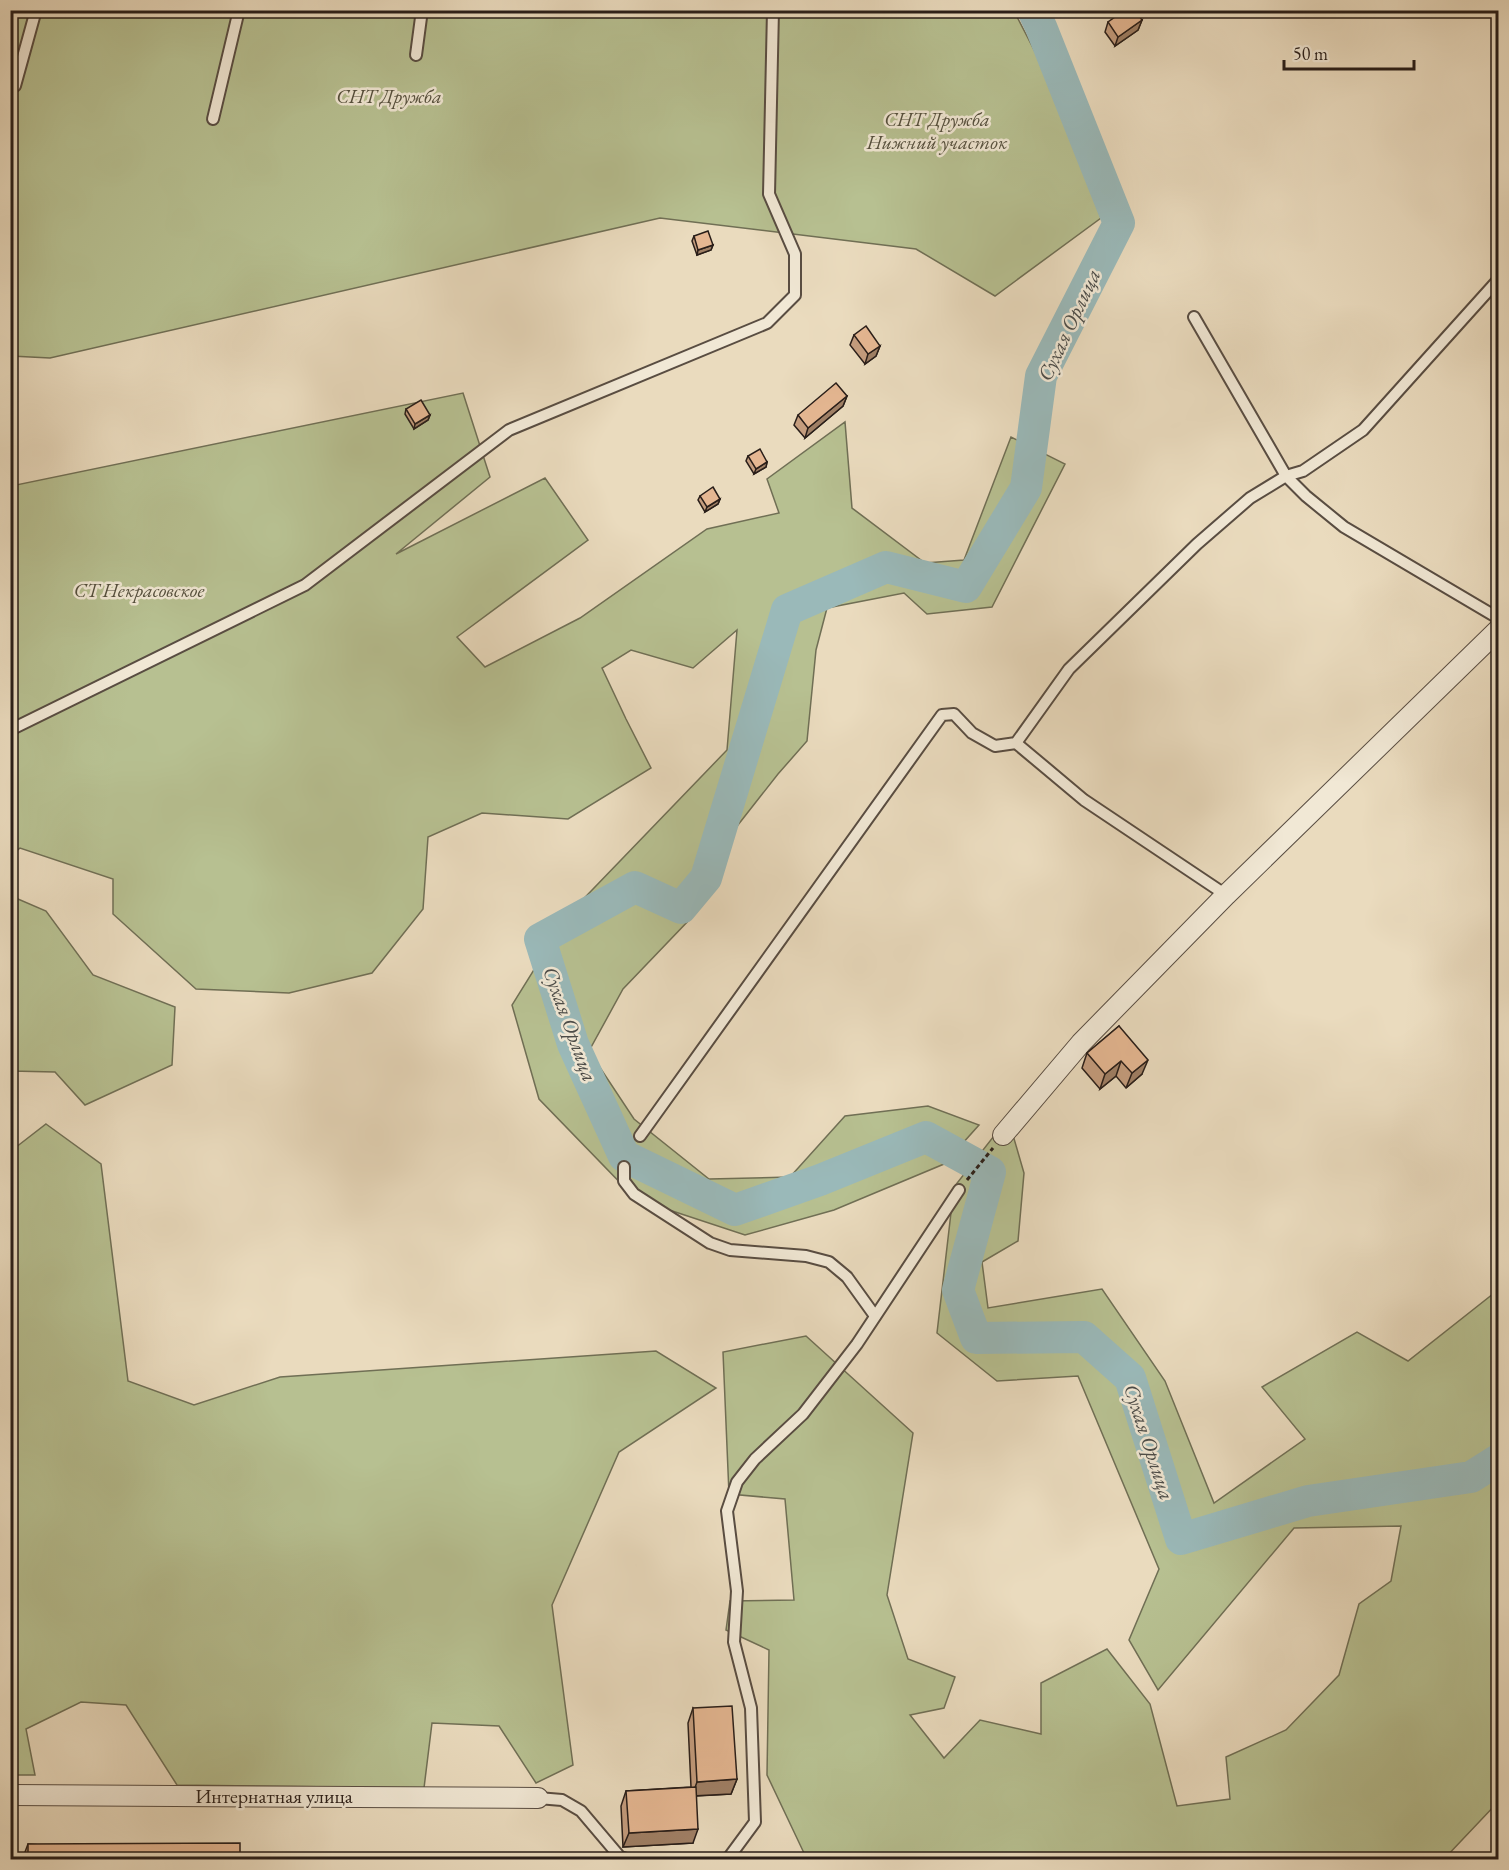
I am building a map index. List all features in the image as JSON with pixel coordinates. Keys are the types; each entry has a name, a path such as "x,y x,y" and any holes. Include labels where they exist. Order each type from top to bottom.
{"street":[{"path":"1003,1135 1080,1043 1226,895 1498,630"},
{"name":"Интернатная улица","path":"10,1795 538,1798"}],"lane":[{"path":"15,86 36,10"},
{"path":"213,119 239,10"},
{"path":"416,55 422,10"},
{"path":"10,730 305,585 508,430 767,322 795,295 795,254 769,194 773,10"},
{"path":"640,1136 942,714 954,714 972,733 995,746 1016,743 1069,669 1197,544 1250,498 1286,476 1303,471 1363,430 1498,280"},
{"path":"1194,317 1286,476 1306,496 1344,527 1498,618"},
{"path":"1016,743 1084,800 1226,895"},
{"path":"624,1167 624,1181 634,1194 710,1243 730,1250 806,1256 829,1262 847,1277 875,1316"},
{"path":"728,1860 755,1822 751,1708 734,1642 736,1591 727,1512 737,1482 755,1459 803,1414 857,1344 959,1190"},
{"path":"538,1798 561,1800 581,1811 620,1857 629,1860"}],"path":[{"path":"959,1190 1003,1135"}],"green space":[{"name":"СНТ Дружба Нижний участок","path":"10,11 1014,11 1063,106 1101,218 995,296 916,249 660,218 50,358 11,356"},
{"name":"СТ Некрасовское","path":"463,393 490,477 396,554 545,478 588,540 457,637 485,667 580,618 707,529 779,513 767,479 845,422 852,508 925,563 964,560 1011,437 1065,464 992,607 927,614 904,593 827,608 816,650 807,741 716,853 690,919 623,989 589,1051 634,1119 709,1179 790,1177 845,1116 928,1106 979,1125 944,1164 834,1210 745,1235 636,1199 539,1099 512,1005 568,915 727,750 737,630 693,668 631,650 602,668 651,768 568,819 482,813 428,837 423,909 372,973 289,993 196,989 113,914 113,879 20,848 11,856 11,486"},
{"path":"11,896 46,911 93,975 175,1007 172,1065 85,1105 55,1072 11,1071"},
{"path":"1008,1118 1024,1173 1018,1241 982,1262 988,1308 1102,1289 1165,1381 1214,1503 1305,1439 1262,1387 1357,1332 1408,1361 1498,1290 1498,1802 1444,1859 803,1859 804,1853 767,1775 769,1650 726,1630 730,1601 794,1600 785,1499 729,1494 723,1352 806,1336 913,1433 887,1595 908,1659 955,1677 944,1708 910,1715 944,1758 980,1720 1041,1734 1041,1683 1107,1649 1150,1704 1177,1806 1230,1799 1226,1757 1286,1730 1339,1675 1359,1604 1391,1581 1401,1526 1294,1528 1158,1690 1129,1640 1159,1569 1078,1376 997,1381 937,1333 954,1187"},
{"path":"46,1124 101,1164 128,1381 194,1405 280,1377 656,1351 716,1388 619,1452 552,1605 573,1765 536,1783 499,1726 432,1723 424,1788 177,1785 126,1705 81,1702 26,1729 35,1775 11,1775 11,1151"}],"building":[{"path":"1125,10 1135,10 1142,20 1118,37 1108,22"},
{"path":"708,231 713,245 698,250 694,236"},
{"path":"866,326 880,346 868,354 854,335"},
{"path":"836,383 847,396 808,428 798,415"},
{"path":"421,400 430,415 415,424 406,409"},
{"path":"760,449 767,462 756,469 748,456"},
{"path":"713,487 720,499 707,507 700,496"},
{"path":"1119,1026 1148,1060 1132,1073 1121,1061 1105,1074 1087,1053"},
{"path":"732,1706 737,1779 697,1782 693,1708"},
{"path":"696,1787 698,1829 629,1833 626,1791"},
{"path":"240,1843 240,1860 28,1860 28,1844"}],"waterway":[{"name":"Сухая Орлица","path":"1033,10 1119,223 1041,376 1026,488 966,587 886,567 787,610 706,878 681,908 635,887 540,939 573,1044 624,1156 735,1210 820,1180 926,1137 990,1172 958,1290 976,1338 1084,1337 1130,1378 1181,1539 1308,1501 1471,1477 1498,1460"}],"park label":[{"name":"СНТ Дружба","path":"389,96"}]}
